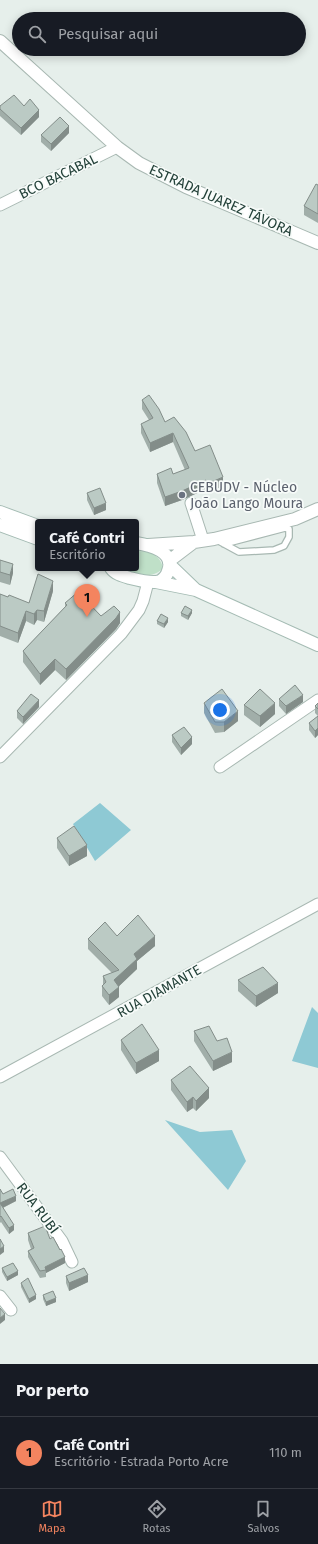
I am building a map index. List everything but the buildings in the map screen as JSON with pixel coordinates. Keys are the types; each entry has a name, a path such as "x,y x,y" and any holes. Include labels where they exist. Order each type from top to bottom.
{"street":[{"name":"ESTRADA JUAREZ TÁVORA","path":"0,41 12,52"},
{"name":"ESTRADA JUAREZ TÁVORA","path":"16,56 64,101 117,147 139,163 186,187 318,243"},
{"name":"BCO BACABAL","path":"0,205 117,147"},
{"path":"191,503 209,541"},
{"path":"139,544 148,545 209,541 295,519 318,509"},
{"path":"0,512 35,525"},
{"path":"0,525 35,538"},
{"path":"152,582 160,581 166,575 170,563 209,541"},
{"path":"148,545 163,552 170,563 196,590"},
{"path":"113,571 122,576 196,590 318,645"},
{"path":"0,757 121,634 139,610 152,582"},
{"path":"220,767 318,700"},
{"name":"RUA DIAMANTE","path":"0,1077 318,904"},
{"name":"RUA RUBÍ","path":"0,1157 62,1241 72,1262"},
{"path":"0,1296 11,1310"}],"lane":[{"path":"285,528 289,529 289,537 284,546 274,550 239,552 209,541 285,528"}],"green space":[{"path":"139,551 157,556 162,563 163,568 154,574 143,576 127,571 139,571"}],"water":[{"path":"100,803 131,830 95,861 73,824"},
{"path":"312,1007 318,1013 318,1068 292,1061"},
{"path":"165,1120 200,1132 232,1130 246,1161 228,1190"}],"place":[{"name":"CEBUDV - Núcleo João Lango Moura","path":"182,495"},
{"name":"Café Contri","path":"87,617"}]}
